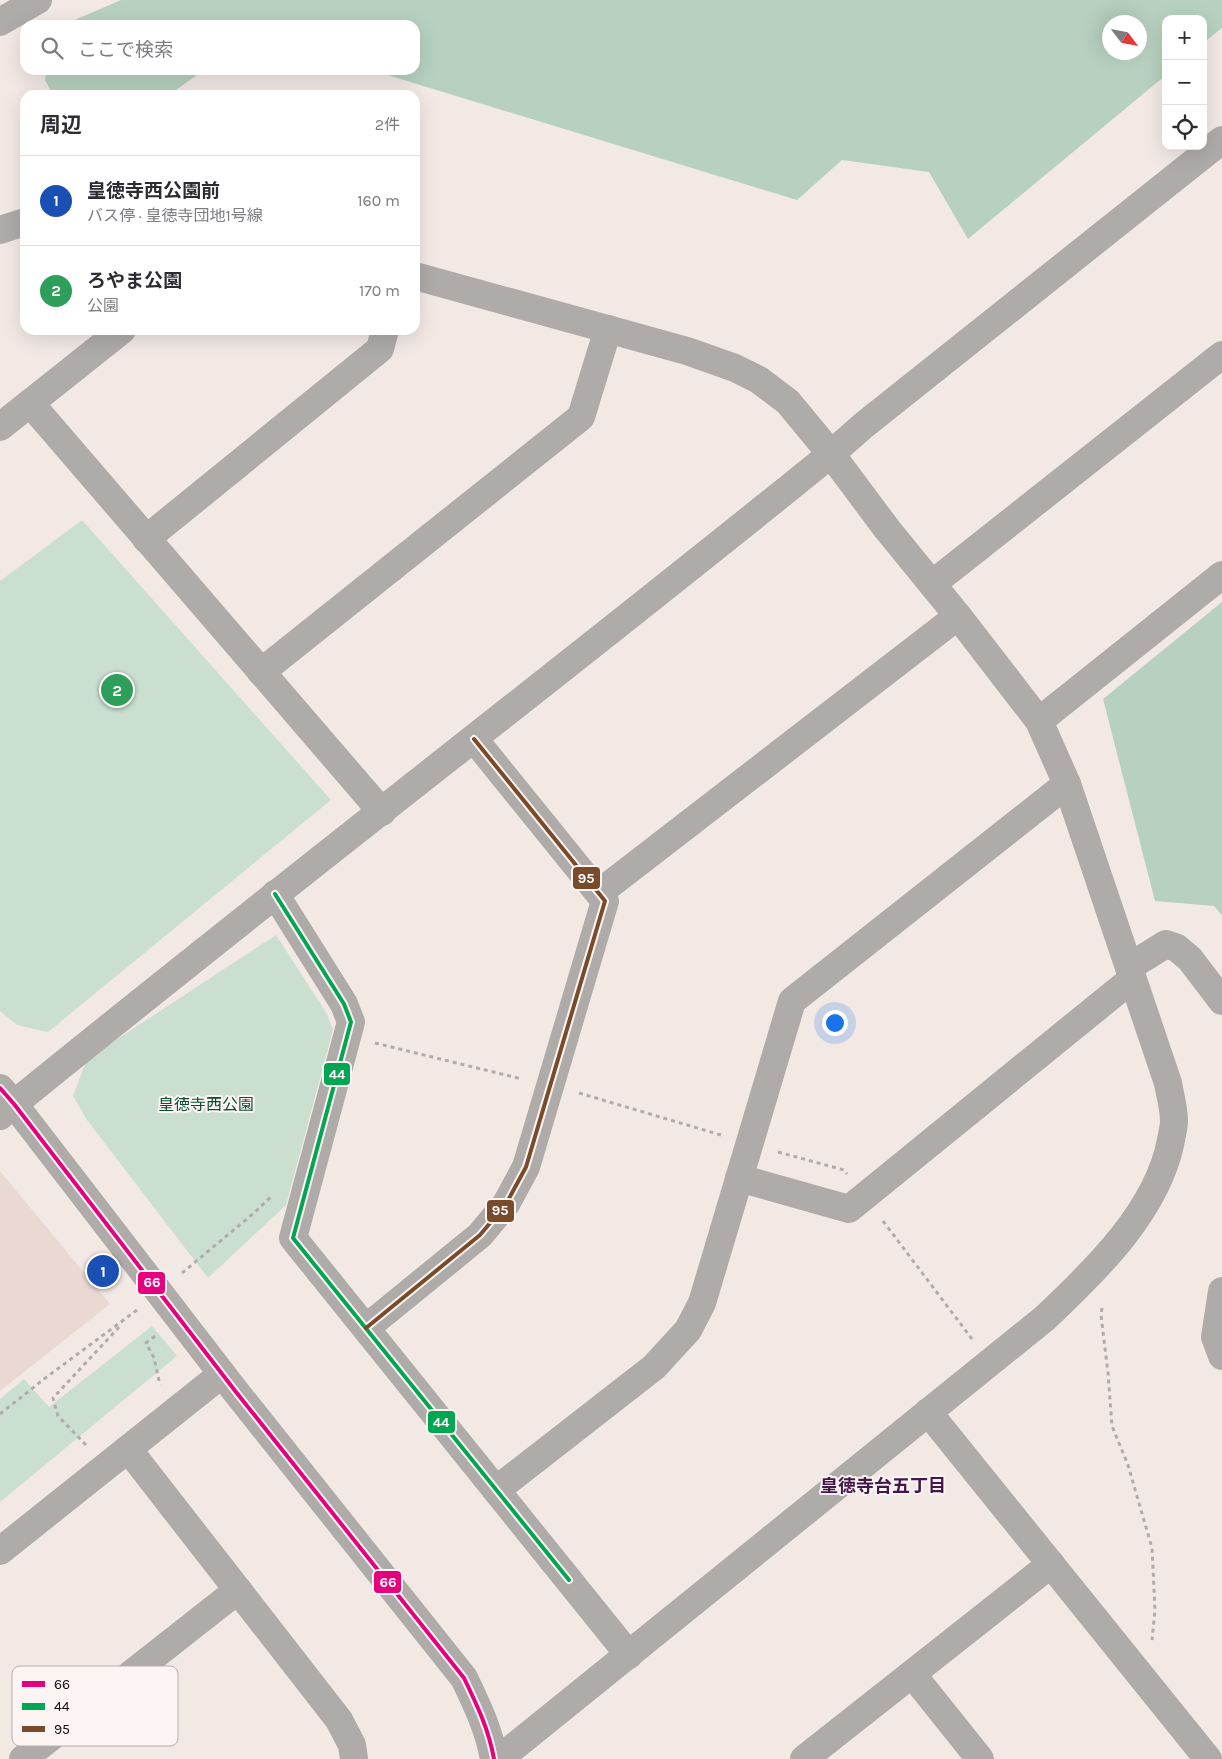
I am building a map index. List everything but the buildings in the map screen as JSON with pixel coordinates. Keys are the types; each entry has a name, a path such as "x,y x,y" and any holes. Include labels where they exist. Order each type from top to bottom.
{"street":[{"path":"0,22 38,0"},
{"path":"494,1759 483,1717 464,1678 5,1103 382,812 1222,140"},
{"path":"0,230 20,224"},
{"path":"420,277 687,351 735,368 760,380 788,402 831,454 1039,721 1067,784 1168,1083 1174,1121 1167,1160 1148,1199 1118,1242 1079,1286 1045,1318 499,1759"},
{"path":"262,672 581,417 608,330"},
{"path":"0,427 116,335"},
{"path":"146,539 380,349 384,335"},
{"path":"932,584 1222,355"},
{"path":"30,403 382,812"},
{"path":"1039,721 1222,575"},
{"path":"599,893 958,616"},
{"path":"366,1328 480,1235 506,1204 526,1166 605,901 474,739"},
{"path":"496,1490 654,1367 688,1330 702,1303 792,1001 1067,784"},
{"path":"275,894 344,1004 351,1022 293,1238 629,1655"},
{"path":"739,1178 849,1209 1166,944 1178,948 1190,959 1222,1001"},
{"path":"1222,1291 1215,1337 1222,1356"},
{"path":"0,1551 222,1374"},
{"path":"928,1412 1208,1759"},
{"path":"128,1450 339,1720 352,1745 354,1759"},
{"path":"804,1759 1050,1564"},
{"path":"141,1666 238,1590"},
{"path":"912,1674 980,1759"},
{"path":"23,1759 40,1746"}],"path":[{"path":"348,1036 550,1086 844,1170 974,1342"},
{"path":"222,1240 254,1213"},
{"path":"1102,1308 1101,1315 1112,1426 1128,1464 1152,1548 1155,1610 1151,1644"},
{"path":"0,1414 128,1317 53,1398 58,1416 86,1445 93,1439"},
{"path":"153,1391 161,1385 154,1358 146,1343 155,1336"}],"shaded area":[{"path":"0,1171 110,1304 0,1391"}],"green space":[{"path":"121,0 1222,0 1222,28 1207,40 1207,15 1162,15 1162,78 968,239 929,172 842,160 797,200 387,75 420,75 420,20 75,20"},
{"path":"46,75 197,75 176,90 50,90 45,80"},
{"path":"82,520 331,800 48,1032 17,1025 0,1011 0,581"},
{"path":"1222,602 1222,915 1214,906 1155,901 1103,699"},
{"name":"皇徳寺西公園","path":"276,935 327,1014 333,1030 286,1205 208,1278 87,1120 73,1096 87,1059"},
{"path":"152,1326 177,1356 0,1502 0,1399 24,1379 49,1407"}],"transit line":[{"name":"95","path":"366,1328 480,1235 506,1204 526,1167 605,901 474,739"},
{"name":"44","path":"275,894 344,1004 351,1022 293,1238 569,1580"},
{"name":"66","path":"0,1088 236,1392 464,1678 486,1728 494,1759"}],"place":[{"name":"ろやま公園","path":"117,690"},
{"name":"皇徳寺西公園前","path":"103,1271"}],"district":[{"name":"皇徳寺台五丁目","path":"883,1486"}]}
